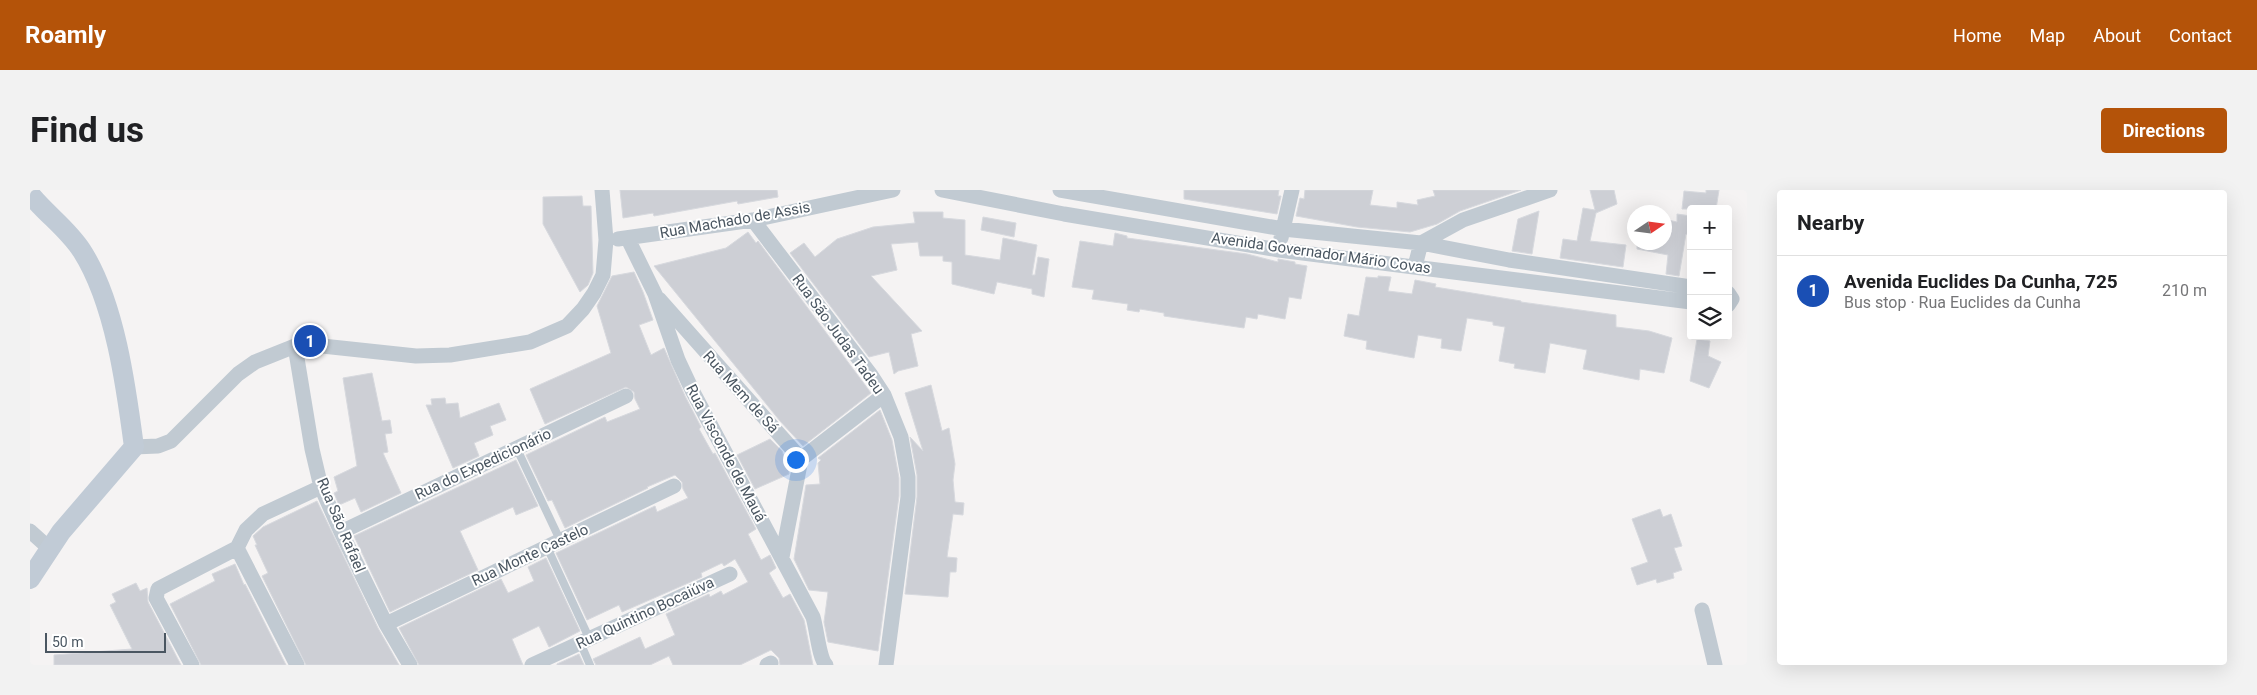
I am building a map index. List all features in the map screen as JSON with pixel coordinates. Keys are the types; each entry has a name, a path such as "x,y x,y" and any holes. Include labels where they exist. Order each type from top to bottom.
{"main road":[{"path":"30,194 62,226 81,250 101,290 118,350 134,447 42,555 30,579"}],"street":[{"path":"134,447 158,446 171,441 238,374 256,362 295,346 313,345 416,356 450,355 530,342 567,326 583,309 603,275 606,240 602,190"},
{"name":"Rua Machado de Assis","path":"606,240 628,239 753,220 893,190"},
{"name":"Avenida Governador Mário Covas","path":"1060,190 1283,229 1421,243 1509,260 1687,286"},
{"path":"1279,250 1292,190"},
{"path":"1415,266 1421,243 1463,220 1550,190"},
{"name":"Avenida Governador Mário Covas","path":"950,191 1279,250 1687,301"},
{"path":"1120,222 1123,202"},
{"name":"Rua São Judas Tadeu","path":"753,220 855,353 884,395 903,444 908,487 886,665"},
{"name":"Rua Visconde de Mauá","path":"628,239 655,294 678,360 693,392 813,617 819,637 821,657 826,665"},
{"name":"Rua Mem de Sá","path":"655,294 801,460"},
{"name":"Rua São Rafael","path":"295,346 312,448 322,487 341,532 386,624 410,665"},
{"path":"782,557 801,460 884,395"},
{"name":"Rua do Expedicionário","path":"341,532 626,396"},
{"name":"Rua Monte Castelo","path":"386,624 674,486"},
{"path":"192,665 156,595 158,589 237,548 246,530 262,514 322,487"},
{"path":"30,531 42,555"},
{"path":"237,548 297,665"},
{"name":"Rua Quintino Bocaiúva","path":"532,665 730,574"},
{"path":"1702,610 1715,665"}],"lane":[{"path":"517,448 554,543 585,640 590,665"}],"building":[{"path":"620,190 777,190 778,197 738,204 737,201 654,216 653,213 623,218"},
{"path":"1184,190 1279,190 1278,196 1281,196 1277,214 1184,199"},
{"path":"1305,190 1373,190 1370,205 1397,208 1397,202 1418,205 1417,200 1435,196 1433,190 1521,190 1460,211 1437,224 1410,232 1357,227 1296,216 1300,198 1304,199"},
{"path":"1590,190 1614,190 1617,204 1596,213 1590,241 1626,245 1623,267 1560,258 1563,239 1577,241 1583,208 1595,210"},
{"path":"1706,190 1719,190 1717,205 1687,205 1687,209 1682,209 1684,191 1706,193"},
{"path":"582,196 583,206 591,206 593,273 588,285 580,292 543,224 543,197"},
{"path":"1539,211 1532,254 1512,251 1518,219"},
{"path":"913,212 943,212 943,218 965,220 965,255 1000,260 1003,238 1037,245 1032,275 1035,275 1038,257 1049,259 1044,297 1032,294 1032,289 997,282 994,294 952,284 952,262 943,261 943,256 920,256 918,242 891,244 897,270 871,276 922,331 911,334 918,366 898,371 894,374 889,352 869,357 790,253 804,243 815,257 837,239 873,227 915,223"},
{"path":"1677,214 1687,215 1687,234 1679,276 1666,274 1668,255 1642,250 1672,250 1672,221 1677,222"},
{"path":"983,217 1016,223 1014,237 981,230"},
{"path":"748,232 756,243 758,241 871,393 803,446 780,421 654,266 726,248"},
{"path":"1115,233 1127,236 1127,238 1247,254 1278,262 1278,259 1307,266 1301,299 1289,297 1285,319 1258,314 1257,319 1246,317 1244,328 1164,316 1164,313 1140,309 1139,312 1127,310 1128,304 1092,299 1094,290 1072,287 1080,241 1113,246"},
{"path":"634,272 653,320 639,325 651,355 664,348 701,427 699,429 713,454 715,453 756,529 748,534 761,560 770,555 776,568 769,573 783,598 790,594 804,620 813,665 780,665 779,658 771,650 740,665 673,665 669,656 650,665 596,665 593,659 640,637 645,649 675,635 666,614 709,594 710,597 721,591 723,595 748,582 735,559 724,566 722,563 701,573 702,577 622,612 619,605 587,620 556,553 655,506 657,512 688,498 683,489 682,482 675,475 565,528 552,500 548,501 526,455 605,417 607,422 640,409 634,392 626,387 545,424 530,389 611,353 597,306 612,276"},
{"path":"1378,276 1391,277 1388,291 1412,294 1415,280 1436,284 1435,287 1521,302 1616,315 1616,327 1649,331 1672,338 1664,373 1640,369 1639,380 1583,369 1587,350 1550,343 1545,373 1514,368 1515,364 1499,361 1505,327 1493,325 1493,322 1467,318 1461,351 1441,348 1442,339 1418,335 1414,358 1366,349 1367,341 1344,336 1348,314 1359,316 1366,277 1378,278"},
{"path":"1697,340 1710,341 1708,356 1721,362 1709,388 1690,381"},
{"path":"372,373 382,421 390,420 392,433 385,434 388,452 383,453 401,493 361,512 355,498 339,505 334,493 338,491 334,477 357,466 343,378"},
{"path":"931,385 942,431 949,428 955,464 953,480 955,502 964,503 963,515 953,514 947,557 957,558 956,572 950,572 948,597 905,594 917,497 917,475 910,437 923,451 905,393"},
{"path":"445,398 446,404 458,403 460,418 499,403 506,420 490,426 493,435 474,443 479,456 453,468 426,405 432,405 431,399"},
{"path":"880,410 892,440 899,478 899,496 878,651 828,642 824,622 828,592 809,590 794,559 806,485 820,484 818,463 821,460 818,458"},
{"path":"770,439 782,451 789,474 755,489 737,455"},
{"path":"516,460 538,506 516,515 513,507 460,531 478,570 390,612 354,536"},
{"path":"317,501 378,628 399,665 306,665 262,576 268,573 255,545 257,545 253,536 263,527"},
{"path":"1660,509 1663,517 1671,514 1682,546 1674,548 1682,570 1673,573 1674,578 1657,583 1656,579 1637,585 1631,568 1648,562 1632,519"},
{"path":"546,558 580,631 549,647 539,626 512,639 523,665 419,665 399,628 501,579 508,593 534,581 528,567"},
{"path":"235,564 286,665 201,665 170,604 215,581 212,574"},
{"path":"136,583 140,591 147,588 148,602 181,665 54,665 54,655 132,649 110,605 116,602 112,594"},
{"path":"579,654 584,665 557,665 557,664"}],"place":[{"name":"Avenida Euclides Da Cunha, 725","path":"310,341"}]}
